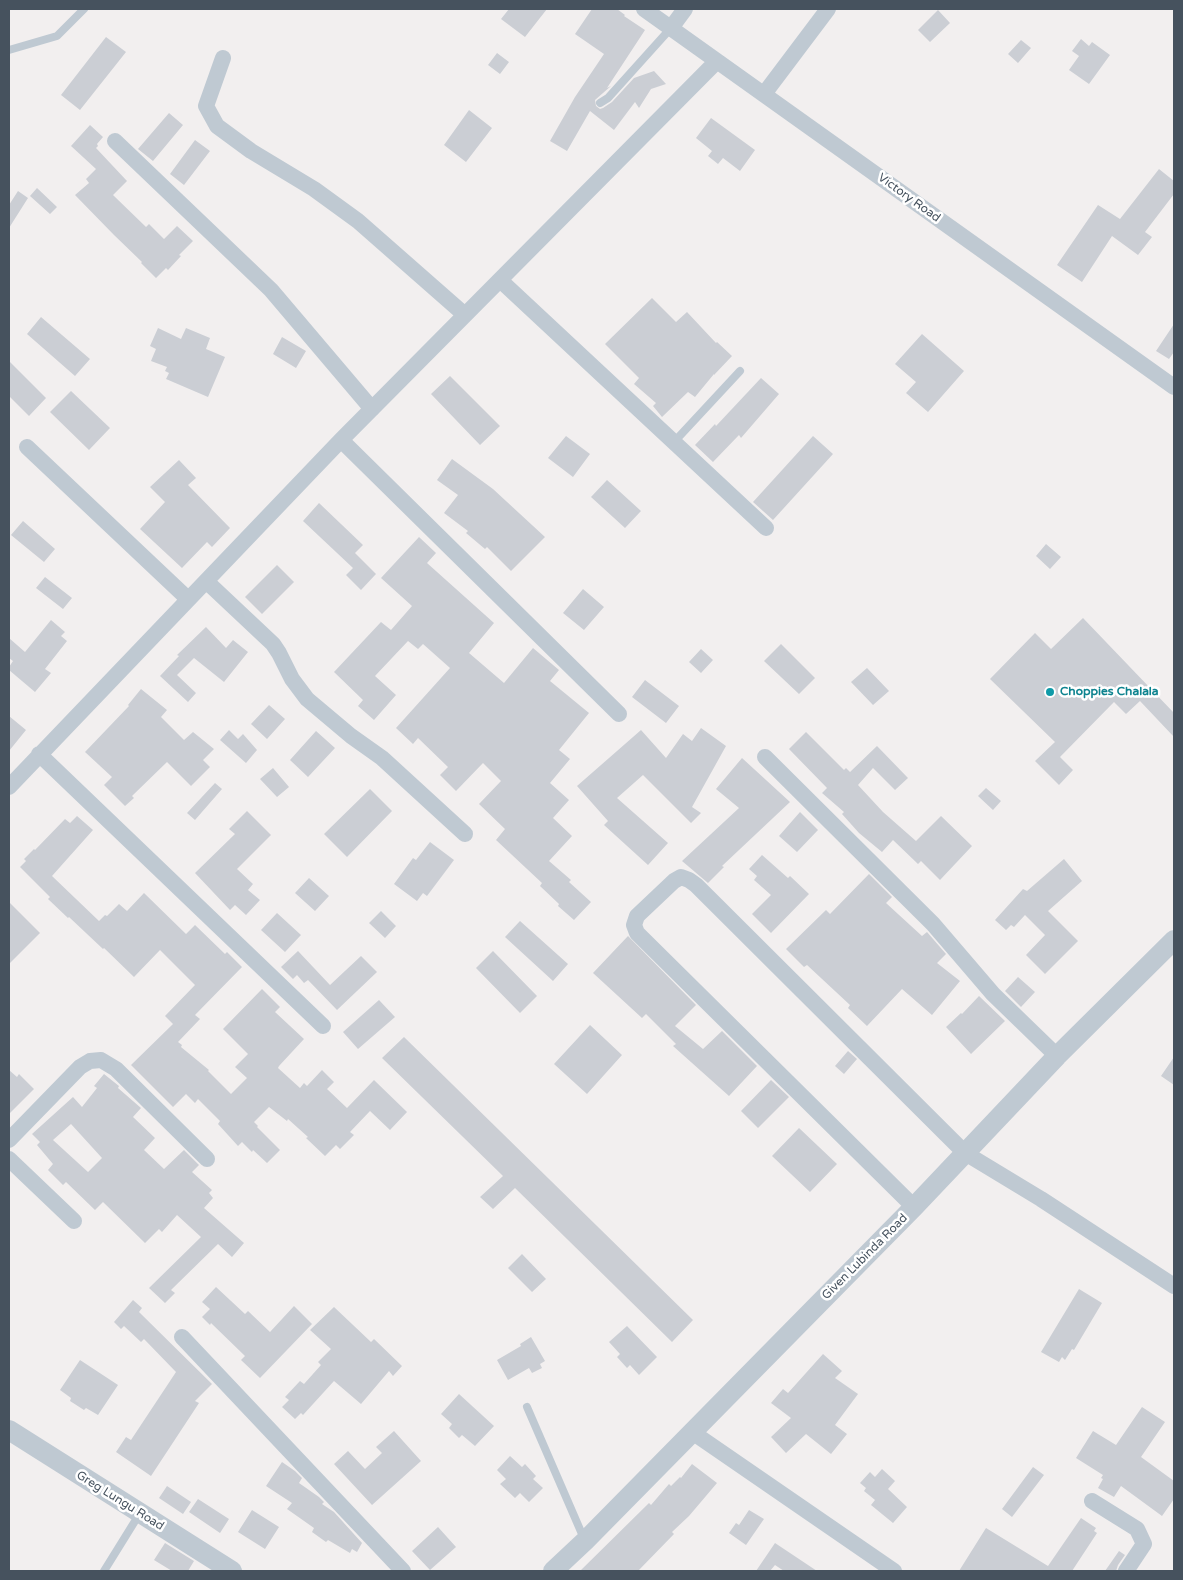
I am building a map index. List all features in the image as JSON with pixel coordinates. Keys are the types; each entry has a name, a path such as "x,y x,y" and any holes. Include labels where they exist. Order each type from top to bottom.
{"street":[{"name":"Victory Road","path":"644,9 1174,387"},
{"path":"671,28 685,9"},
{"path":"764,94 828,9"},
{"path":"223,58 206,106 217,126 252,151 314,189 358,221 465,315"},
{"path":"9,787 341,440 717,61"},
{"path":"115,141 271,290 372,409"},
{"path":"500,280 766,528"},
{"path":"341,440 619,714"},
{"path":"27,447 188,599"},
{"path":"206,581 272,644 282,658 292,679 307,699 351,736 382,758 465,834"},
{"path":"39,754 323,1026"},
{"path":"765,757 934,924 994,994 1057,1056"},
{"path":"914,1207 637,933 634,925 638,916 674,881 681,878 689,880 696,885 965,1153 1041,1199 1174,1286"},
{"name":"Given Lubinda Road","path":"553,1571 585,1541 914,1207 1057,1056 1171,948"},
{"path":"9,1140 80,1066 90,1060 101,1060 116,1069 207,1159"},
{"path":"9,1159 74,1221"},
{"path":"182,1337 403,1571"},
{"name":"Greg Lungu Road","path":"9,1430 232,1571"},
{"path":"692,1432 894,1571"},
{"path":"1092,1501 1137,1528 1144,1544 1126,1571"}],"lane":[{"path":"9,50 57,36 84,9"},
{"path":"600,103 608,98 671,28"},
{"path":"674,442 740,371"},
{"path":"527,1407 585,1541"},
{"path":"104,1571 140,1513"}],"building":[{"path":"509,9 547,9 525,37 501,19"},
{"path":"592,9 617,9 645,30 607,88 611,86 595,100 596,106 600,109 603,108 612,102 634,78 654,71 666,84 651,89 639,108 635,102 614,130 590,111 567,151 550,141 575,97 604,54 575,34"},
{"path":"938,10 950,23 930,42 918,30"},
{"path":"106,37 126,52 80,110 61,95"},
{"path":"1081,39 1089,46 1092,42 1110,55 1089,84 1069,70 1079,56 1072,51"},
{"path":"1021,40 1031,48 1018,63 1008,54"},
{"path":"497,53 509,62 500,74 488,65"},
{"path":"469,110 492,128 466,162 444,145"},
{"path":"169,113 183,125 153,161 138,149"},
{"path":"711,118 755,150 740,171 723,158 718,164 708,156 712,151 696,138"},
{"path":"90,125 103,137 96,148 127,181 113,195 146,227 149,224 164,239 177,226 193,241 168,270 166,268 156,278 75,195 89,183 86,179 96,169 71,146"},
{"path":"195,140 210,151 184,185 170,174"},
{"path":"1159,169 1174,181 1174,194 1145,232 1152,237 1138,255 1112,236 1082,282 1057,265 1098,205 1120,219"},
{"path":"37,188 57,207 50,214 30,196"},
{"path":"18,191 28,198 9,228 9,205"},
{"path":"652,298 676,322 687,312 716,343 732,356 695,397 688,392 662,417 653,406 656,403 634,384 639,378 605,344"},
{"path":"41,317 90,359 75,376 27,334"},
{"path":"1174,324 1174,352 1169,359 1156,351"},
{"path":"158,328 181,339 186,328 210,338 206,349 225,357 208,397 166,379 169,373 165,371 167,367 151,361 156,349 150,346"},
{"path":"922,334 964,371 928,412 906,393 916,382 895,364"},
{"path":"282,337 306,351 296,368 273,354"},
{"path":"9,361 46,398 29,416 9,396"},
{"path":"450,376 500,426 480,445 431,394"},
{"path":"761,378 779,394 741,438 739,435 713,462 695,445 715,424 716,426"},
{"path":"71,391 110,428 89,450 50,412"},
{"path":"566,436 590,454 573,477 548,458"},
{"path":"813,436 833,454 773,520 753,502"},
{"path":"452,459 493,489 545,537 511,571 487,547 485,549 466,533 468,531 444,513 458,495 437,480"},
{"path":"179,460 196,478 188,485 230,528 212,547 207,542 182,568 140,529 165,502 150,487"},
{"path":"607,480 641,511 625,528 591,497"},
{"path":"319,503 363,545 355,553 376,574 361,590 346,575 353,568 303,521"},
{"path":"23,521 55,549 44,562 11,535"},
{"path":"419,537 436,553 427,563 494,623 469,653 504,683 533,648 559,670 550,681 589,713 559,750 570,759 550,783 569,800 553,818 572,836 549,861 571,880 569,882 591,902 574,920 540,886 542,883 496,840 505,829 479,804 501,781 483,763 456,791 440,775 448,767 418,738 413,744 396,728 450,668 423,644 418,649 408,641 375,676 396,695 374,720 358,706 363,700 334,672 381,622 391,630 412,606 381,578"},
{"path":"1046,544 1061,557 1050,569 1036,556"},
{"path":"277,565 294,582 262,614 245,597"},
{"path":"45,577 72,598 63,609 36,588"},
{"path":"583,589 604,607 584,630 563,613"},
{"path":"1083,618 1174,713 1174,737 1140,701 1126,714 1114,702 1060,757 1073,770 1059,785 1035,761 1055,742 990,679 1035,633 1051,649"},
{"path":"51,620 65,632 61,636 67,641 45,669 51,673 35,692 9,670 13,661 9,658 9,638 25,652"},
{"path":"206,627 226,648 233,640 248,652 224,682 194,658 177,675 196,693 188,702 160,676 179,656 177,655"},
{"path":"781,644 815,678 799,694 764,661"},
{"path":"701,649 713,660 701,673 689,662"},
{"path":"867,668 889,691 873,705 851,682"},
{"path":"645,680 679,706 666,723 632,697"},
{"path":"141,689 167,710 161,717 184,740 193,732 214,749 203,760 210,767 191,786 167,762 132,796 134,798 125,806 104,785 112,777 85,752 129,706"},
{"path":"269,705 285,719 267,739 251,724"},
{"path":"9,716 26,730 9,751"},
{"path":"701,728 726,746 692,807 701,813 691,823 643,775 617,798 668,843 648,865 604,825 608,821 577,786 641,730 666,758 683,734 692,741"},
{"path":"229,730 238,739 243,734 257,750 246,763 220,740"},
{"path":"316,731 335,748 308,777 290,760"},
{"path":"806,732 844,770 846,768 850,772 877,746 908,778 895,790 873,768 858,785 883,812 916,841 941,816 972,846 940,880 921,861 918,864 893,840 882,852 859,833 842,814 844,812 822,793 827,788 789,749"},
{"path":"742,758 790,802 722,866 724,867 708,883 682,861 739,808 716,789"},
{"path":"273,768 289,787 277,797 260,779"},
{"path":"215,783 222,789 195,820 187,813"},
{"path":"986,788 1001,801 993,810 978,796"},
{"path":"370,789 392,811 347,857 324,834"},
{"path":"247,811 271,835 237,869 253,884 248,890 260,900 246,915 235,905 230,910 195,873 235,834 229,829"},
{"path":"800,812 818,830 797,852 779,836"},
{"path":"77,816 93,830 52,876 99,921 119,904 127,911 144,893 186,934 195,925 225,954 227,952 242,967 195,1015 200,1019 178,1042 182,1045 181,1047 209,1070 231,1094 247,1078 235,1067 248,1054 223,1029 262,989 280,1007 275,1012 304,1039 278,1068 300,1088 304,1083 307,1086 322,1070 334,1082 327,1089 347,1108 374,1080 407,1112 390,1130 370,1111 350,1132 354,1135 340,1149 336,1145 325,1156 288,1119 287,1121 269,1107 254,1122 280,1150 267,1163 242,1142 238,1146 218,1124 220,1121 198,1099 195,1103 186,1094 173,1107 131,1065 173,1024 165,1016 195,985 160,950 134,977 48,899 50,897 20,867 26,861 24,859 65,819 70,823"},
{"path":"430,842 454,860 427,896 423,893 417,901 394,884 413,858 416,860"},
{"path":"762,855 788,878 790,876 809,894 771,933 752,914 771,895 754,880 757,876 749,869"},
{"path":"1064,859 1082,881 1048,911 1078,941 1045,974 1026,955 1045,935 1025,915 1014,927 1011,925 1006,930 995,920 1023,889 1027,891"},
{"path":"869,874 892,897 886,903 922,936 927,932 946,954 937,963 960,981 932,1015 902,989 867,1026 848,1008 850,1005 807,965 804,967 786,949 826,910 830,914"},
{"path":"309,878 329,896 315,911 295,893"},
{"path":"9,902 40,933 9,964"},
{"path":"381,911 396,926 385,938 369,923"},
{"path":"277,913 301,935 285,952 261,930"},
{"path":"520,921 568,964 553,981 505,937"},
{"path":"628,936 696,1005 675,1026 703,1049 722,1031 757,1066 729,1096 673,1046 676,1044 646,1014 642,1018 593,973"},
{"path":"298,951 330,985 361,956 377,972 337,1010 308,980 304,983 297,975 293,979 281,967"},
{"path":"493,951 537,996 520,1013 476,968"},
{"path":"1018,977 1035,992 1021,1007 1005,991"},
{"path":"979,996 1005,1021 971,1054 946,1027"},
{"path":"379,1000 395,1017 358,1049 343,1032"},
{"path":"590,1025 622,1055 587,1094 554,1064"},
{"path":"404,1037 693,1320 672,1342 515,1188 493,1209 480,1197 503,1176 382,1058"},
{"path":"848,1051 857,1059 844,1074 835,1066"},
{"path":"1174,1057 1174,1085 1161,1076"},
{"path":"9,1070 17,1077 19,1074 34,1089 9,1114"},
{"path":"104,1074 141,1108 133,1117 155,1138 144,1150 164,1169 184,1150 199,1165 192,1172 212,1190 209,1193 213,1198 204,1208 244,1243 232,1257 218,1244 171,1290 175,1293 165,1303 149,1288 201,1237 177,1215 162,1232 159,1229 145,1243 103,1202 95,1210 66,1182 63,1185 48,1170 53,1164 37,1145 40,1142 32,1134 73,1097 82,1107 97,1088 94,1086","holes":["71,1124 102,1158 88,1172 53,1140"]},
{"path":"771,1080 789,1097 758,1128 741,1111"},
{"path":"799,1128 837,1164 810,1192 772,1156"},
{"path":"522,1254 546,1279 532,1292 508,1268"},
{"path":"216,1287 245,1314 248,1311 270,1332 294,1306 312,1324 260,1378 241,1360 245,1356 211,1323 210,1325 202,1317 210,1309 202,1302"},
{"path":"1079,1289 1102,1303 1074,1350 1072,1349 1065,1360 1062,1357 1059,1362 1041,1352"},
{"path":"133,1300 142,1308 139,1312 212,1384 195,1401 199,1403 151,1476 116,1452 126,1437 131,1440 176,1372 144,1339 141,1342 124,1326 121,1329 114,1322"},
{"path":"334,1307 371,1342 374,1339 402,1366 393,1376 389,1371 361,1404 334,1381 303,1415 301,1413 295,1419 282,1407 289,1400 285,1397 300,1381 304,1384 321,1365 318,1362 331,1349 310,1330"},
{"path":"627,1326 657,1357 639,1375 630,1365 627,1368 617,1357 620,1354 609,1342"},
{"path":"531,1337 545,1361 540,1364 542,1368 532,1373 529,1368 508,1380 497,1360 521,1346 520,1344"},
{"path":"823,1354 842,1371 835,1378 858,1394 835,1425 847,1434 831,1454 806,1434 786,1453 771,1437 791,1418 771,1403 783,1389 788,1393"},
{"path":"80,1360 118,1385 98,1415 86,1408 84,1410 70,1401 71,1398 60,1390"},
{"path":"459,1394 494,1426 475,1446 462,1435 459,1438 449,1428 452,1424 441,1414"},
{"path":"1142,1407 1165,1422 1141,1457 1174,1481 1174,1499 1162,1516 1121,1486 1114,1497 1098,1488 1103,1475 1076,1458 1093,1431 1116,1445"},
{"path":"394,1431 421,1461 372,1505 334,1464 348,1451 365,1469 382,1453 376,1447"},
{"path":"510,1456 522,1467 525,1464 536,1476 533,1479 543,1488 529,1502 520,1493 515,1498 500,1484 506,1479 497,1470"},
{"path":"282,1462 302,1478 299,1483 319,1497 324,1502 322,1504 334,1512 362,1543 357,1552 352,1549 350,1553 328,1540 326,1542 312,1532 314,1528 287,1509 292,1503 266,1486"},
{"path":"692,1464 717,1483 689,1516 672,1532 674,1534 638,1571 580,1571 649,1503 651,1505 669,1484 671,1486 681,1478"},
{"path":"1033,1467 1044,1475 1012,1517 1002,1509"},
{"path":"882,1469 895,1481 888,1489 907,1507 893,1523 871,1505 875,1500 864,1491 866,1488 860,1483 870,1472 875,1477"},
{"path":"167,1486 191,1502 183,1514 159,1498"},
{"path":"198,1499 229,1519 220,1533 189,1512"},
{"path":"252,1510 279,1527 265,1549 238,1532"},
{"path":"749,1510 764,1519 746,1545 729,1533 736,1523 739,1525"},
{"path":"1081,1518 1096,1528 1094,1531 1097,1533 1072,1571 959,1571 986,1528 1048,1566"},
{"path":"438,1527 456,1547 430,1570 412,1551"},
{"path":"165,1543 194,1561 188,1571 172,1571 154,1560"},
{"path":"775,1543 817,1571 784,1571 775,1565 770,1571 756,1571"},
{"path":"1119,1551 1125,1555 1116,1571 1105,1571"}],"place":[{"name":"Choppies Chalala","path":"1050,692"}]}
